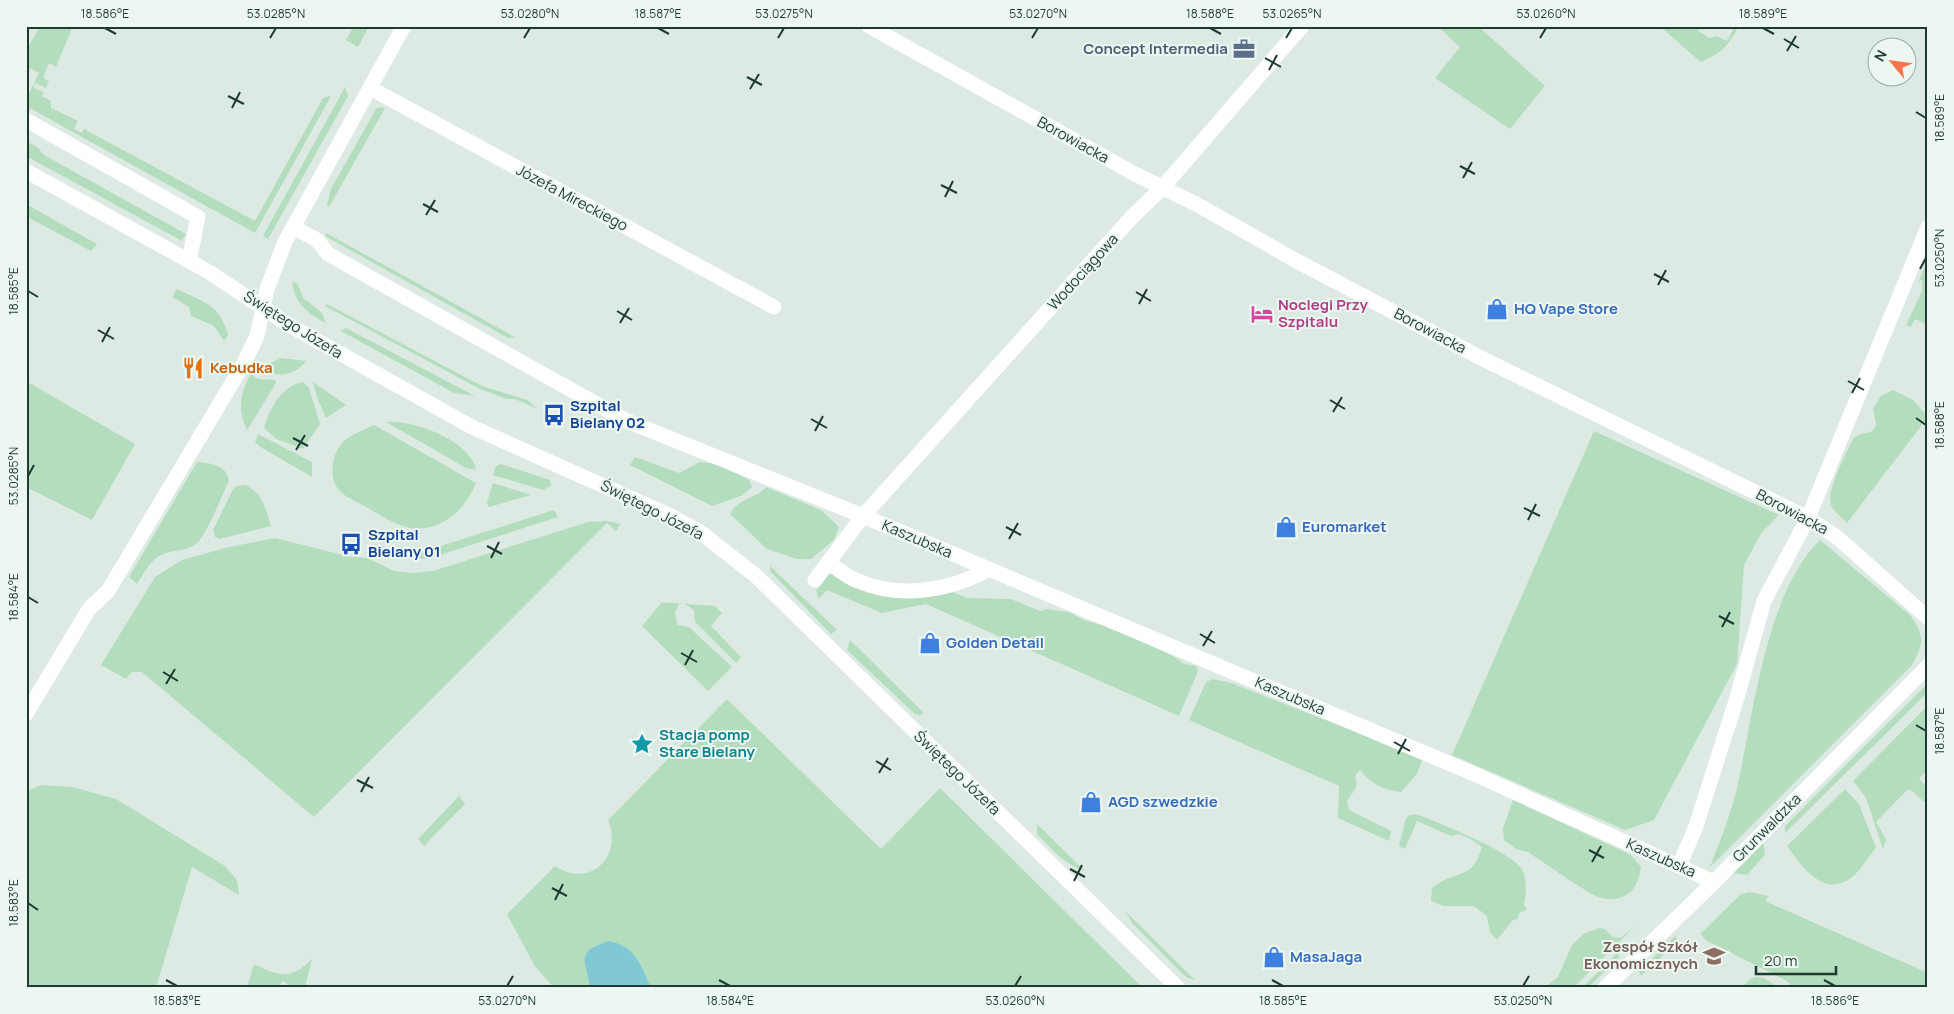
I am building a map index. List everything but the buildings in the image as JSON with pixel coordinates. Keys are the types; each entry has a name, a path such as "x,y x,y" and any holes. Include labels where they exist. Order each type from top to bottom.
{"street":[{"path":"26,714 89,609 108,591 244,363 256,336 279,254 404,26"},
{"name":"Borowiacka","path":"869,26 1133,174 1163,187 1479,358 1808,518 1838,538 1928,618"},
{"name":"Wodociągowa","path":"815,580 863,516 1131,218 1163,187 1302,26"},
{"name":"Józefa Mireckiego","path":"370,88 774,307"},
{"path":"29,119 198,216 189,261"},
{"name":"Świętego Józefa","path":"26,171 189,261 324,345 474,428 654,507 700,532 755,575 1178,988"},
{"name":"Kaszubska","path":"293,227 317,240 328,254 626,421 863,516 1472,773 1714,882"},
{"path":"1679,866 1695,829 1736,700 1764,601 1808,518 1928,227"},
{"path":"828,562 855,581 875,588 899,592 950,585 972,579 988,569"},
{"name":"Grunwaldzka","path":"1605,988 1714,882 1928,666"}],"green space":[{"path":"40,26 73,26 56,67 49,63 43,78 49,81 46,88 35,83 34,88 44,92 42,96 51,101 51,108 78,121 74,129 82,133 84,129 255,221 323,98 331,96 255,233 26,106 26,100 39,73 26,66 26,51"},
{"path":"354,26 369,26 358,47 346,40"},
{"path":"1437,26 1478,26 1545,86 1510,129 1435,78 1460,47"},
{"path":"1659,26 1700,26 1698,31 1710,38 1716,36 1727,41 1735,26 1739,26 1724,48 1701,62"},
{"path":"345,87 348,96 268,239 263,236"},
{"path":"385,108 329,207 327,205 331,189 376,109"},
{"path":"26,141 37,147 44,155 186,234 182,241 26,156"},
{"path":"26,204 97,244 91,251 31,219 26,216"},
{"path":"326,233 515,337 508,338 325,236"},
{"path":"1928,260 1928,325 1915,319 1911,327 1906,325 1922,291 1922,280 1918,282"},
{"path":"292,281 298,284 303,298 322,313 326,323 307,311 295,295"},
{"path":"177,289 202,301 215,310 221,317 228,335 224,341 214,326 191,316 189,307 172,297"},
{"path":"327,304 482,386 527,400 538,409 515,399 507,399 480,389 325,306"},
{"path":"346,328 475,396 454,393 341,331"},
{"path":"281,358 306,361 297,370 279,375 273,374 262,367"},
{"path":"251,374 258,379 275,380 276,383 247,430 242,416 241,402 244,388"},
{"path":"26,381 135,444 92,520 26,487"},
{"path":"303,382 309,388 320,424 303,449 276,439 264,428 269,413 283,393 296,384"},
{"path":"313,382 346,405 326,418"},
{"path":"1893,390 1913,400 1928,417 1847,523 1831,505 1831,490 1834,481 1853,438 1871,432 1876,426 1873,408 1881,396"},
{"path":"386,422 410,424 425,428 453,441 472,459 476,470 466,468"},
{"path":"374,425 476,483 465,503 449,518 439,524 418,529 406,527 386,519 342,493 334,482 332,467 336,452 344,441"},
{"path":"1594,431 1779,515 1762,532 1744,565 1737,664 1654,820 1625,830 1452,755"},
{"path":"258,434 312,462 312,477 262,448 255,442"},
{"path":"635,457 679,473 700,462 717,464 749,480 752,487 741,496 712,506 630,465"},
{"path":"197,462 218,466 228,476 229,481 210,523 201,538 193,546 157,557 137,584 129,577"},
{"path":"501,464 550,480 551,486 543,490 493,475 496,466"},
{"path":"493,483 531,495 489,507 487,503"},
{"path":"245,485 256,492 265,507 271,526 220,539 215,537 213,530 233,489 237,486"},
{"path":"766,487 821,510 839,527 834,540 811,559 797,559 767,549 730,514 737,505"},
{"path":"554,510 558,517 427,559 399,555 374,544 405,552 425,551"},
{"path":"606,521 621,524 616,531 607,523 314,817 142,672 132,672 126,679 101,665 155,577 182,560 229,547 275,538 347,556 367,558 394,571 413,573 433,571 588,522"},
{"path":"1820,540 1910,615 1920,634 1921,645 1919,651 1912,665 1710,867 1738,784 1757,689 1775,621 1787,589 1802,562"},
{"path":"770,566 837,630 831,634 770,571"},
{"path":"829,574 834,574 862,587 945,589 967,598 1011,599 1040,611 1046,609 1069,612 1084,620 1112,628 1173,656 1184,664 1196,666 1198,671 1179,716 926,604 882,613 827,590 819,599 816,591"},
{"path":"662,602 715,606 722,613 711,626 741,657 736,663 695,622 694,610 685,604 679,604 675,612 677,625 689,627 732,667 708,691 642,626"},
{"path":"850,640 924,713 920,715 915,714 847,650"},
{"path":"1213,679 1231,683 1416,755 1422,760 1417,774 1401,792 1378,786 1360,770 1355,776 1357,784 1347,802 1349,810 1391,831 1389,841 1338,818 1339,786 1189,720 1206,682"},
{"path":"1928,683 1928,692 1785,833 1785,826"},
{"path":"727,699 881,849 940,788 1143,988 554,988 534,965 507,914 555,866 568,872 580,874 600,866 607,857 611,846 608,820"},
{"path":"1928,705 1928,770 1919,778 1928,789 1928,798 1924,802 1911,790 1907,790 1876,822 1886,839 1883,849 1866,798 1853,781"},
{"path":"41,785 73,787 116,799 225,866 237,880 239,895 192,867 156,988 26,988 26,792"},
{"path":"1845,789 1859,804 1876,848 1860,870 1852,877 1838,884 1829,884 1813,876 1805,869 1787,846"},
{"path":"459,796 465,804 424,846 418,839"},
{"path":"1513,800 1631,855 1641,867 1634,888 1624,896 1610,899 1601,898 1595,896 1528,852 1516,849 1504,840 1503,828"},
{"path":"1415,814 1464,834 1494,849 1507,856 1523,871 1526,888 1524,906 1527,908 1525,911 1520,912 1517,919 1513,920 1497,940 1490,932 1487,916 1474,906 1443,906 1431,901 1432,888 1448,878 1462,874 1473,866 1482,847 1469,838 1458,834 1451,836 1417,821 1405,849 1399,846 1406,818 1409,815"},
{"path":"1037,824 1085,871 1071,865 1053,850 1037,834"},
{"path":"1763,841 1765,855 1747,875 1732,873"},
{"path":"1749,892 1769,896 1765,901 1928,973 1928,988 1793,988 1787,981 1707,941 1700,934 1741,894"},
{"path":"1125,911 1195,980 1186,977 1133,924"},
{"path":"1636,925 1573,988 1544,988 1558,977 1572,945 1585,933 1599,928 1605,929 1612,937 1620,938"},
{"path":"1675,936 1678,941 1641,976 1639,972"},
{"path":"1617,953 1620,956 1588,988 1582,988"},
{"path":"312,959 305,988 292,988 283,981 278,988 247,988 254,964 284,974 297,971"},
{"path":"1756,977 1764,978 1780,988 1741,988 1750,979"}],"water":[{"path":"609,941 625,947 631,952 640,964 651,988 590,988 585,964 586,954 597,945"}],"place":[{"name":"Concept Intermedia","path":"1244,49"},
{"name":"HQ Vape Store","path":"1497,309"},
{"name":"Noclegi Przy Szpitalu","path":"1262,314"},
{"name":"Kebudka","path":"193,368"},
{"name":"Szpital Bielany 02","path":"554,415"},
{"name":"Euromarket","path":"1286,527"},
{"name":"Szpital Bielany 01","path":"351,544"},
{"name":"Golden Detail","path":"930,643"},
{"name":"Stacja pomp Stare Bielany","path":"642,744"},
{"name":"AGD szwedzkie","path":"1091,802"},
{"name":"Zespół Szkół Ekonomicznych","path":"1714,956"},
{"name":"MasaJaga","path":"1274,957"}]}
